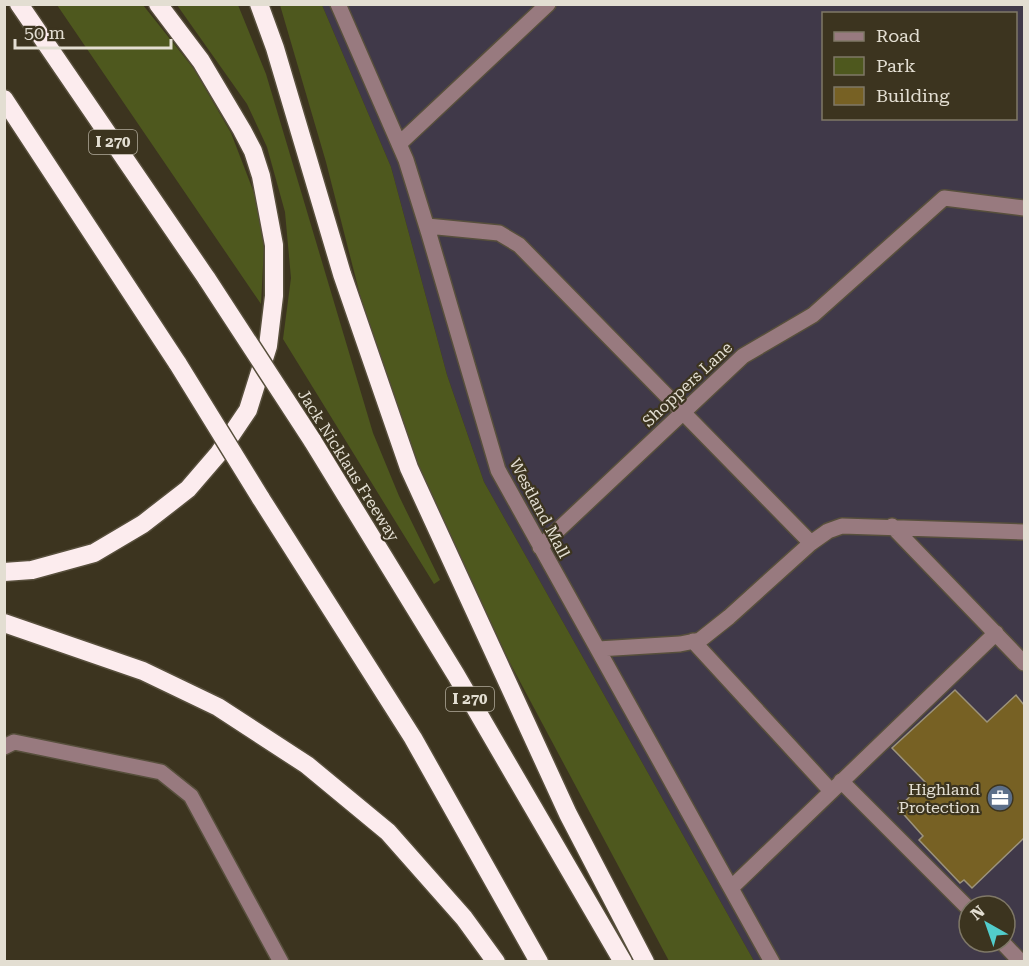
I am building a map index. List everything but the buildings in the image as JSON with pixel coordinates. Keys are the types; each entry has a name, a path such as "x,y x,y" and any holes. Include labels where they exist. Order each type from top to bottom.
{"highway":[{"name":"Jack Nicklaus Freeway","path":"19,4 207,279 312,440 456,675 623,962"},
{"path":"4,572 32,570 94,553 143,524 188,489 219,453 249,410 268,346 274,296 274,245 261,176 253,151 201,61 158,4"},
{"path":"259,4 275,48 342,274 409,468 568,814 645,962"},
{"path":"4,99 178,364 413,738 538,962"},
{"path":"4,623 143,671 218,707 307,765 388,832 464,918 496,962"}],"lane":[{"name":"Westland Mall","path":"338,4 399,144 427,226 498,470 772,962"},
{"path":"399,144 548,4"},
{"name":"Shoppers Lane","path":"540,547 742,356 813,315 944,198 1024,208"},
{"path":"427,226 499,233 519,245 811,543"},
{"path":"598,649 680,644 700,639 710,633 811,543 828,531 842,526 1024,532"},
{"path":"892,526 1024,663"},
{"path":"731,888 996,633"},
{"path":"693,641 836,786 957,898"},
{"path":"4,747 14,742 161,772 191,796 281,962"}],"shaded area":[{"path":"322,5 1024,5 1024,961 754,961 484,482 447,375 391,167"}],"green space":[{"path":"57,5 143,5 194,69 231,133 256,198 264,247 261,304"},
{"path":"177,5 238,5 266,74 373,433 399,496 440,580 434,584 283,339 291,278 285,212 267,147 247,104"},
{"path":"280,5 322,5 391,167 447,375 484,482 754,961 669,961 509,661 411,454 369,330 326,162"}],"place":[{"name":"Highland Protection","path":"1000,798"}]}
